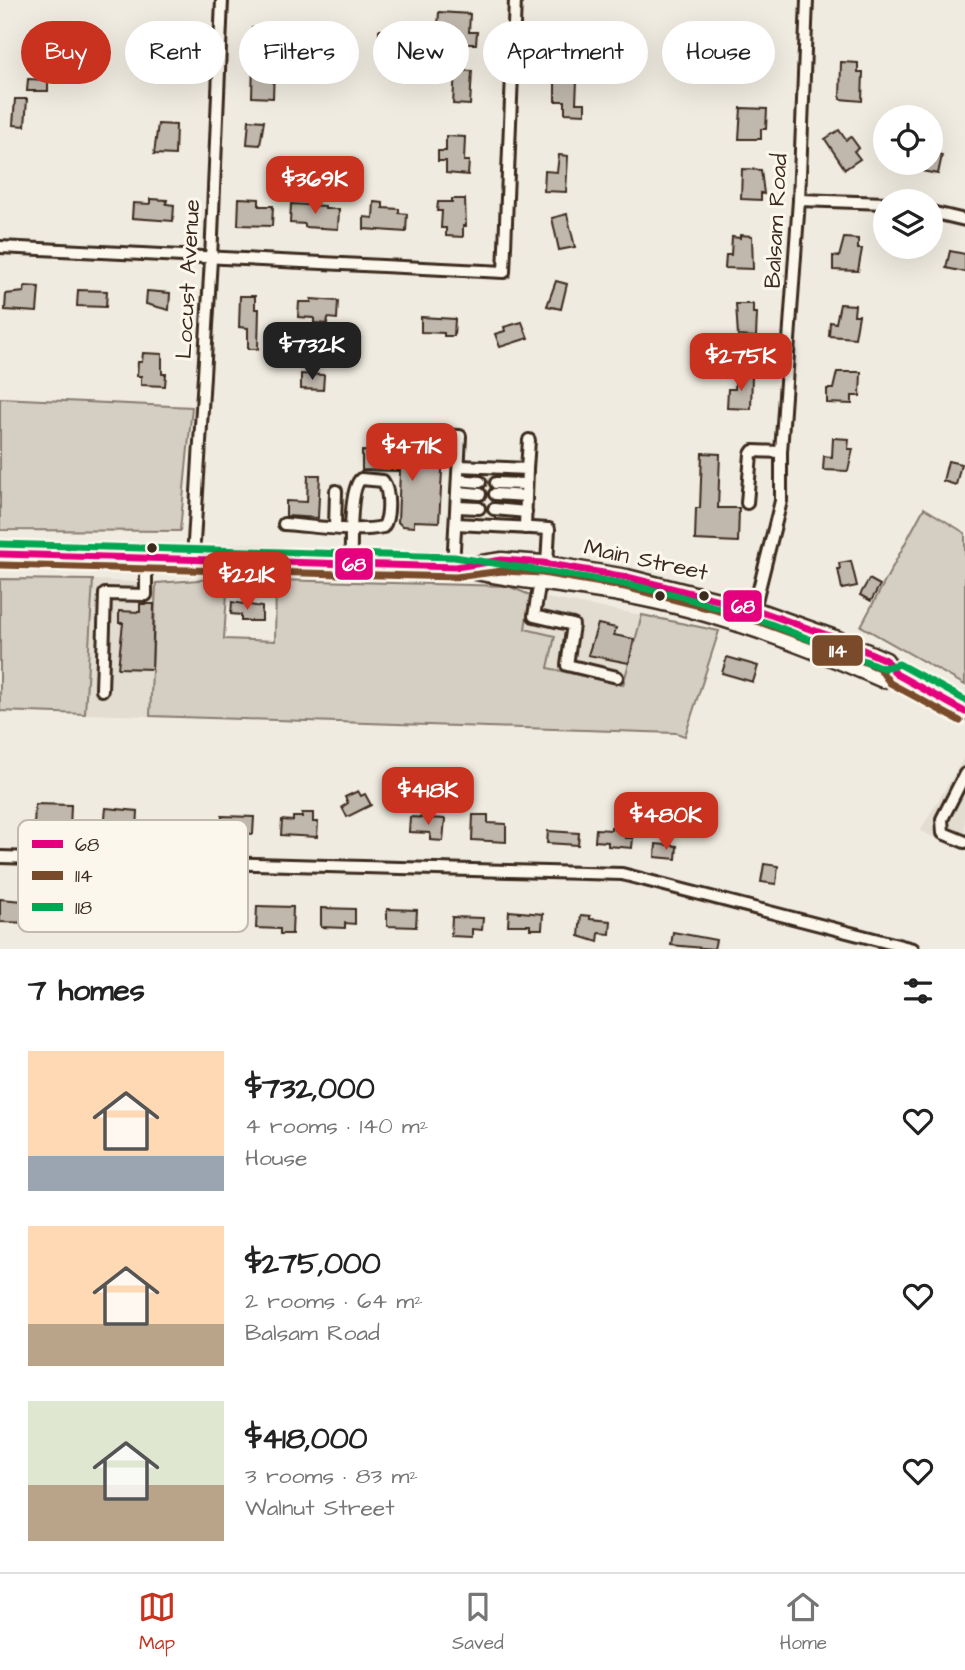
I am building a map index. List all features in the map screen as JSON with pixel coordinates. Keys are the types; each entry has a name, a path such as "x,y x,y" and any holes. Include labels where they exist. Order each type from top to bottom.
{"main road":[{"name":"Main Street","path":"0,554 453,567 502,560 547,564 627,577 754,609 838,639 886,660 896,674 965,712"},
{"name":"Main Street","path":"453,567 501,578 540,580 639,597 698,611 769,633 883,680 896,674"},
{"path":"639,597 669,598 737,612 754,609"}],"street":[{"name":"Locust Avenue","path":"193,559 211,259 222,0"},
{"path":"0,247 504,272 515,0"},
{"name":"Balsam Road","path":"754,609 781,501 781,452 799,200 807,0"},
{"path":"799,200 873,203"},
{"path":"943,215 965,220"},
{"path":"429,435 460,436 453,567"},
{"path":"525,528 529,440"},
{"path":"747,503 751,454 781,452"},
{"path":"459,466 527,469"},
{"path":"284,524 352,528 376,529 386,525 387,490 383,481 358,481 352,528 351,564"},
{"path":"458,486 480,488"},
{"path":"496,489 526,490"},
{"path":"335,527 336,491"},
{"path":"457,507 479,508"},
{"path":"494,509 526,512"},
{"path":"456,524 549,529 547,564"},
{"path":"102,690 104,594 146,595 146,558"},
{"path":"540,580 534,617 573,625 567,665 617,677"},
{"path":"965,775 942,819 943,833 965,842"},
{"path":"0,857 18,857"},
{"path":"248,864 622,874 913,949"}],"shaded area":[{"path":"0,398 192,407 180,531 0,530"},
{"path":"924,508 965,533 965,685 861,626"},
{"path":"228,578 224,639 275,641 276,580 508,586 530,595 525,629 555,636 548,668 623,685 642,615 719,631 685,736 676,733 150,716 156,583"},
{"path":"0,579 93,580 85,714 0,711"},
{"path":"93,580 156,583 150,716 85,714"},
{"path":"530,595 642,615 623,685 548,668 525,629"},
{"path":"965,756 965,851 920,831"}],"building":[{"path":"439,12 470,14 469,32 469,21 438,21"},
{"path":"469,32 477,32 476,44 469,44"},
{"path":"841,62 858,63 858,72 863,72 862,101 840,99"},
{"path":"469,71 472,71 470,105 453,104 454,84 469,84"},
{"path":"28,84 48,84 48,91 27,91"},
{"path":"252,84 273,84 273,98 252,97"},
{"path":"555,84 577,84 576,103 585,103 585,114 565,113 565,101 555,101"},
{"path":"15,99 27,99 25,126 13,125"},
{"path":"741,108 767,109 766,129 761,129 761,139 739,139"},
{"path":"249,120 264,121 260,145 247,144"},
{"path":"158,124 176,125 175,155 154,154"},
{"path":"839,130 846,140 851,137 859,148 854,151 860,159 845,169 825,139"},
{"path":"446,136 465,137 464,161 469,161 468,175 446,173 446,161 438,161 438,151 446,151"},
{"path":"559,155 568,156 566,192 544,191 545,171 557,172"},
{"path":"742,169 761,170 764,194 761,193 761,200 741,199"},
{"path":"239,198 259,199 259,206 273,206 272,226 238,225"},
{"path":"150,199 167,200 166,204 174,205 173,221 132,218 133,203 150,204"},
{"path":"452,199 465,199 466,226 463,226 463,237 446,236 446,228 441,228 442,211 437,211 438,202 452,202"},
{"path":"374,202 383,203 383,208 399,209 399,213 407,214 406,232 364,229 364,217 373,218"},
{"path":"291,204 339,209 338,229 305,227 305,224 290,223"},
{"path":"567,214 575,247 559,250 552,218"},
{"path":"740,235 752,236 753,269 725,268 726,255 731,255 732,237 740,238"},
{"path":"844,238 858,239 858,249 862,249 858,271 833,270 833,256 839,257"},
{"path":"950,251 965,254 965,272 946,268"},
{"path":"556,281 567,284 561,309 547,306"},
{"path":"25,286 39,287 37,312 5,310 6,294 24,292"},
{"path":"78,290 107,291 106,307 77,306"},
{"path":"147,291 170,293 169,310 146,304"},
{"path":"240,296 255,296 255,309 259,309 258,349 248,349 248,328 239,327"},
{"path":"311,299 338,301 337,319 328,318 327,324 314,323 314,318 298,317 299,302 311,302"},
{"path":"736,304 753,304 753,313 757,313 756,337 738,336"},
{"path":"840,304 855,305 854,315 859,315 855,338 829,336 830,322 836,323"},
{"path":"421,317 455,319 454,336 421,332"},
{"path":"522,322 528,338 500,347 495,334 505,331 504,327"},
{"path":"143,353 162,354 162,374 166,374 165,386 141,385 141,376 137,376 138,362 142,362"},
{"path":"837,372 861,372 860,396 852,396 852,404 827,403 827,389 833,389"},
{"path":"301,374 324,375 323,390 301,389"},
{"path":"736,375 752,375 751,409 727,408 728,389 735,389"},
{"path":"833,438 849,439 848,449 853,449 848,471 823,470 824,456 832,457"},
{"path":"362,451 443,455 439,522 414,521 414,527 402,526 398,522 400,471 362,470"},
{"path":"702,453 720,454 718,508 739,508 738,542 695,540 696,508 700,508"},
{"path":"948,461 961,464 956,485 943,481"},
{"path":"308,475 320,475 318,518 286,516 286,501 307,502"},
{"path":"851,561 857,586 842,589 839,563"},
{"path":"869,579 880,585 871,601 860,595"},
{"path":"232,602 262,607 262,621 241,621 241,615 231,614"},
{"path":"140,604 154,604 152,669 118,668 123,623 119,623 119,611 140,612"},
{"path":"598,624 616,628 614,635 634,639 629,663 588,655"},
{"path":"727,657 758,666 753,682 722,673"},
{"path":"358,791 361,796 365,794 371,805 347,817 342,807 348,803 345,797"},
{"path":"35,804 71,805 70,820 34,820"},
{"path":"106,808 138,811 138,820 105,820"},
{"path":"302,813 313,813 313,822 318,822 317,837 281,835 282,820 293,821 293,817 302,817"},
{"path":"473,815 488,815 488,823 506,824 506,842 472,840"},
{"path":"222,816 254,817 253,834 248,834 248,820 222,820"},
{"path":"410,817 445,819 443,841 430,840 430,833 409,832"},
{"path":"611,827 626,829 625,838 633,838 632,848 608,846 608,842 595,841 596,829 611,830"},
{"path":"548,831 579,833 578,845 547,843"},
{"path":"656,844 677,846 676,859 655,857"},
{"path":"764,864 778,866 776,884 761,882"},
{"path":"0,899 18,901 18,923 0,922"},
{"path":"257,906 293,907 292,934 280,934 280,929 256,928"},
{"path":"321,908 355,909 355,924 345,923 345,928 321,927"},
{"path":"387,909 417,910 416,927 387,926"},
{"path":"509,911 543,914 542,929 530,929 530,925 508,925"},
{"path":"581,915 590,916 590,919 611,921 610,934 599,933 598,942 579,936"},
{"path":"452,917 483,918 482,930 472,929 472,937 451,936"},
{"path":"673,932 716,940 714,949 671,945"}],"transit line":[{"name":"118","path":"0,544 454,557 620,583 676,595 768,623 883,668 899,664 965,700"},
{"name":"68","path":"0,554 456,567 502,560 543,563 627,577 754,609 838,639 886,660 896,674 965,712"},
{"name":"114","path":"0,565 456,577 502,571 542,573 625,587 751,619 879,668 890,683 960,721"}]}
